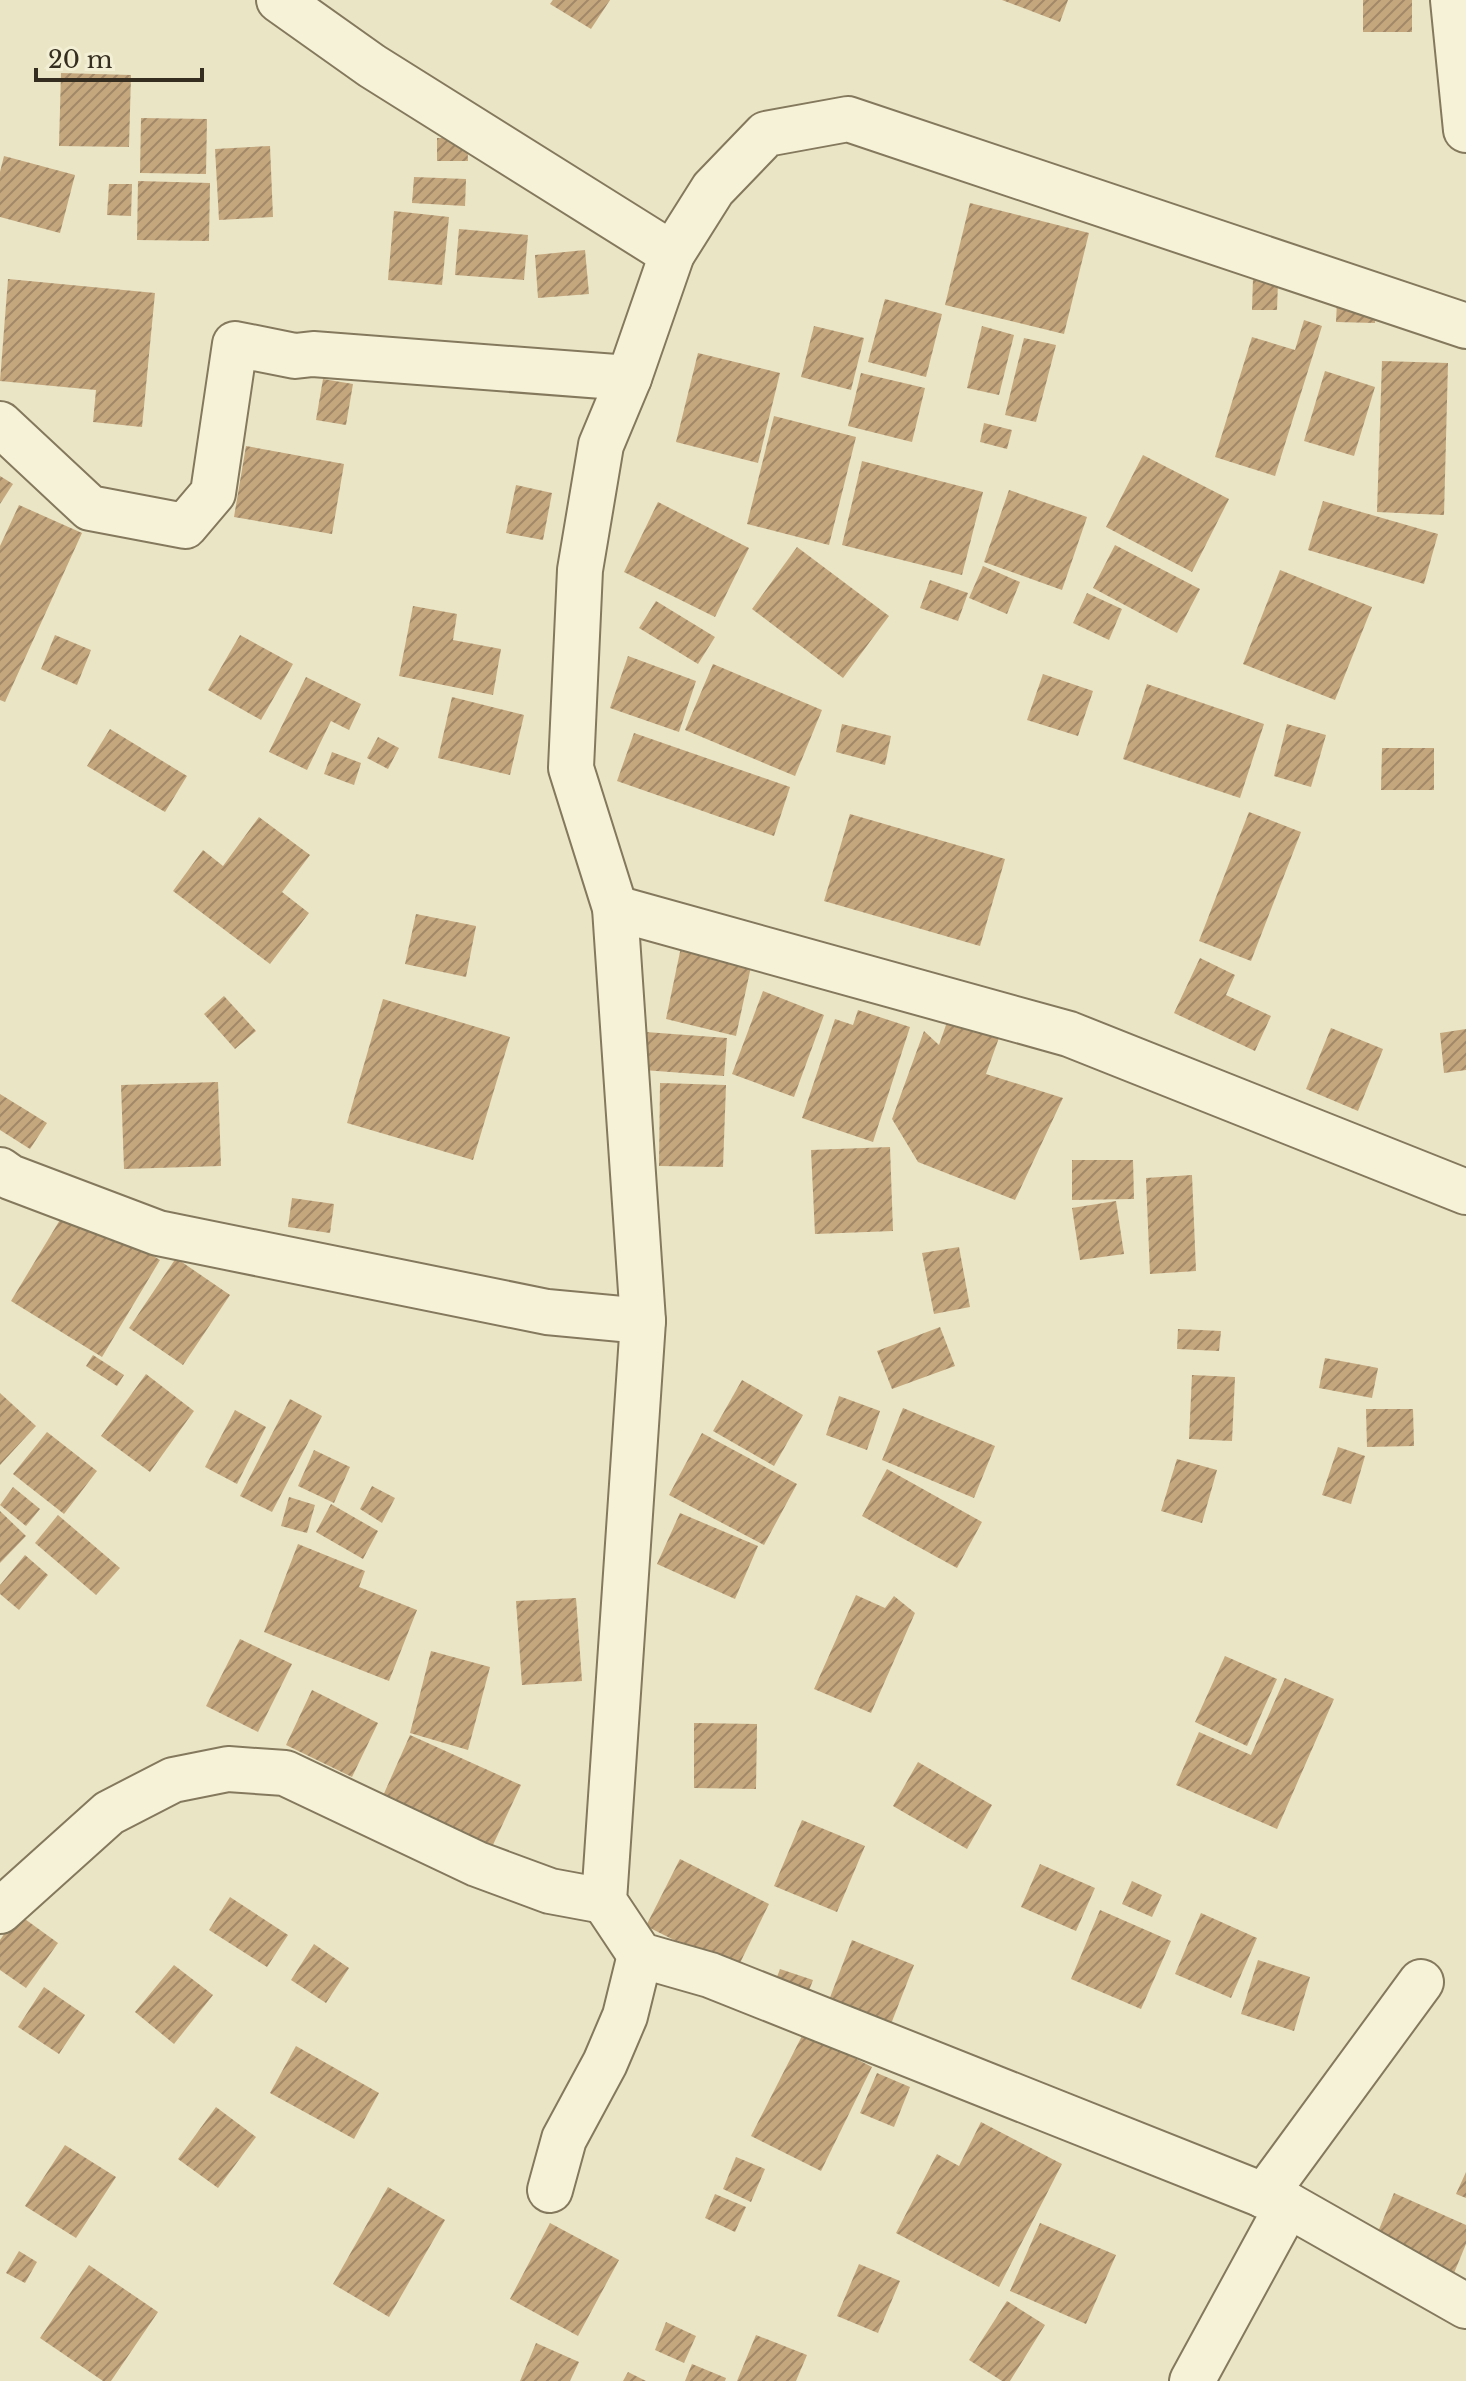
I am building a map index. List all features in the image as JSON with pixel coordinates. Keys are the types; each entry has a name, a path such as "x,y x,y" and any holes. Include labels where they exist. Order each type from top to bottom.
{"street":[{"path":"279,0 372,66 672,254"},
{"path":"1453,0 1466,130"},
{"path":"1466,326 848,119 766,134 713,189 672,254 629,378 601,445 580,570 571,768 615,908 643,1321 604,1901 640,1955 710,1975 1276,2200 1466,2306"},
{"path":"0,424 90,508 185,526 213,493 235,344 295,356 313,354 629,378"},
{"path":"615,908 1069,1034 1466,1192"},
{"path":"0,1170 158,1233 547,1312 643,1321"},
{"path":"0,1911 109,1813 173,1780 228,1769 285,1773 477,1864 550,1891 604,1901"},
{"path":"550,2190 564,2139 605,2063 625,2016 640,1955"},
{"path":"1192,2381 1276,2200 1421,1982"}],"building":[{"path":"553,0 610,0 591,29 550,4"},
{"path":"1002,0 1068,0 1060,22"},
{"path":"1363,0 1412,0 1412,32 1363,32"},
{"path":"61,73 131,75 129,147 59,146"},
{"path":"141,118 207,119 206,174 140,173"},
{"path":"437,138 467,138 468,161 437,161"},
{"path":"270,146 273,217 219,220 215,149"},
{"path":"4,156 75,175 60,233 0,217 0,172"},
{"path":"414,177 466,179 465,206 412,203"},
{"path":"138,181 210,183 209,241 137,240"},
{"path":"109,184 132,184 131,216 107,215"},
{"path":"970,203 1089,233 1064,334 945,305"},
{"path":"394,211 449,217 442,285 388,280"},
{"path":"459,229 528,235 524,280 455,275"},
{"path":"585,250 589,294 538,298 535,255"},
{"path":"8,279 155,293 142,427 93,422 96,390 0,381"},
{"path":"1253,279 1278,281 1277,310 1252,310"},
{"path":"885,299 942,314 926,377 868,362"},
{"path":"1337,302 1376,303 1375,323 1336,322"},
{"path":"1304,320 1322,326 1275,476 1215,457 1252,337 1295,350"},
{"path":"814,326 864,338 851,390 801,377"},
{"path":"982,326 1014,335 999,395 967,388"},
{"path":"1024,338 1056,345 1036,422 1005,415"},
{"path":"698,353 780,373 758,463 676,442"},
{"path":"1382,361 1448,363 1444,515 1377,512"},
{"path":"1325,371 1375,387 1354,456 1304,441"},
{"path":"861,373 925,388 912,442 848,426"},
{"path":"323,379 353,384 346,425 316,420"},
{"path":"774,416 856,437 829,545 747,524"},
{"path":"984,423 1012,430 1007,449 980,442"},
{"path":"246,446 344,464 332,534 234,517"},
{"path":"1143,455 1229,499 1192,572 1106,527"},
{"path":"862,461 983,492 962,575 842,545"},
{"path":"0,476 13,484 0,504"},
{"path":"516,485 552,493 543,540 506,533"},
{"path":"1009,490 1087,517 1062,590 984,562"},
{"path":"1323,501 1438,534 1424,584 1308,550"},
{"path":"658,502 749,548 715,617 624,572"},
{"path":"19,505 82,533 5,702 0,700 0,546"},
{"path":"1115,545 1200,589 1177,633 1093,588"},
{"path":"797,547 889,616 843,678 752,609"},
{"path":"983,566 1020,582 1007,614 969,598"},
{"path":"1280,570 1372,607 1335,700 1243,664"},
{"path":"930,580 968,593 958,621 920,608"},
{"path":"1087,593 1122,609 1109,640 1073,623"},
{"path":"656,601 715,637 698,664 639,628"},
{"path":"413,606 457,614 453,640 501,649 493,695 399,676"},
{"path":"55,635 91,650 77,685 41,669"},
{"path":"240,635 293,664 261,720 208,690"},
{"path":"628,656 696,681 679,732 610,708"},
{"path":"713,664 822,710 795,776 685,730"},
{"path":"1043,674 1093,691 1078,736 1027,720"},
{"path":"306,677 361,704 349,730 331,721 307,770 269,752"},
{"path":"1147,684 1264,724 1240,798 1123,759"},
{"path":"452,697 524,715 510,775 438,758"},
{"path":"842,724 891,736 885,765 836,752"},
{"path":"1287,724 1326,735 1311,787 1274,776"},
{"path":"110,729 187,776 165,812 87,766"},
{"path":"634,733 790,787 774,836 617,781"},
{"path":"378,737 399,748 388,769 367,758"},
{"path":"1382,748 1434,748 1434,790 1381,790"},
{"path":"332,752 361,763 354,785 324,774"},
{"path":"1249,812 1301,832 1251,961 1199,941"},
{"path":"850,814 1005,859 980,946 824,901"},
{"path":"259,817 310,855 282,892 309,913 270,964 173,891 203,850 223,866"},
{"path":"416,914 476,926 466,977 405,964"},
{"path":"681,947 752,962 736,1036 666,1019"},
{"path":"1200,958 1235,975 1226,995 1271,1016 1255,1051 1174,1013"},
{"path":"763,991 824,1015 794,1097 732,1074"},
{"path":"224,996 256,1031 235,1049 204,1014"},
{"path":"383,999 510,1037 473,1160 347,1123"},
{"path":"858,1010 910,1027 873,1142 802,1118 835,1019 853,1025"},
{"path":"947,1022 1000,1035 986,1074 1063,1098 1015,1200 918,1162 892,1119 924,1031 939,1045"},
{"path":"1331,1028 1383,1049 1358,1111 1306,1089"},
{"path":"1466,1029 1466,1070 1444,1073 1440,1033"},
{"path":"646,1032 727,1038 724,1076 643,1070"},
{"path":"218,1082 221,1166 124,1169 121,1085"},
{"path":"660,1083 726,1085 723,1167 659,1166"},
{"path":"0,1094 47,1123 30,1149 0,1130"},
{"path":"890,1147 893,1231 815,1234 811,1150"},
{"path":"1072,1160 1133,1160 1134,1199 1072,1200"},
{"path":"1192,1175 1196,1271 1150,1274 1146,1178"},
{"path":"292,1198 334,1204 330,1233 288,1227"},
{"path":"1116,1201 1124,1254 1080,1260 1072,1208"},
{"path":"69,1205 160,1260 102,1357 11,1301"},
{"path":"959,1247 970,1307 934,1314 922,1253"},
{"path":"176,1258 230,1295 183,1365 129,1328"},
{"path":"940,1327 955,1366 892,1389 877,1351"},
{"path":"1178,1329 1221,1331 1219,1351 1177,1349"},
{"path":"93,1355 124,1375 117,1386 86,1366"},
{"path":"1325,1358 1378,1368 1372,1398 1319,1388"},
{"path":"146,1374 194,1411 150,1472 101,1436"},
{"path":"1192,1375 1235,1377 1232,1441 1189,1439"},
{"path":"742,1380 803,1415 774,1466 713,1431"},
{"path":"0,1393 36,1426 0,1465"},
{"path":"839,1396 880,1411 867,1450 826,1435"},
{"path":"290,1399 322,1416 272,1512 240,1496"},
{"path":"903,1408 995,1446 974,1498 882,1460"},
{"path":"1366,1409 1413,1409 1414,1446 1367,1447"},
{"path":"235,1410 266,1427 237,1484 205,1467"},
{"path":"47,1432 97,1471 64,1514 13,1474"},
{"path":"702,1433 797,1484 764,1545 669,1495"},
{"path":"1338,1447 1365,1456 1351,1504 1322,1495"},
{"path":"314,1450 350,1467 334,1503 298,1486"},
{"path":"1177,1459 1217,1470 1202,1523 1161,1511"},
{"path":"887,1469 982,1522 957,1568 862,1516"},
{"path":"372,1486 395,1498 382,1523 360,1509"},
{"path":"13,1487 40,1509 26,1526 0,1505"},
{"path":"289,1497 315,1505 307,1533 281,1526"},
{"path":"331,1504 378,1531 363,1559 316,1532"},
{"path":"0,1511 26,1536 0,1563"},
{"path":"680,1513 758,1546 735,1599 657,1564"},
{"path":"58,1515 120,1568 96,1595 35,1543"},
{"path":"298,1544 365,1571 359,1587 417,1610 389,1681 264,1632"},
{"path":"25,1555 48,1575 19,1610 0,1594 0,1585"},
{"path":"856,1595 885,1608 894,1596 915,1613 871,1713 814,1689"},
{"path":"576,1598 582,1681 522,1685 516,1601"},
{"path":"240,1639 292,1664 258,1732 206,1706"},
{"path":"431,1651 490,1667 468,1750 410,1733"},
{"path":"1225,1656 1277,1679 1247,1746 1195,1722"},
{"path":"1285,1678 1334,1699 1277,1829 1176,1785 1199,1732 1251,1755"},
{"path":"312,1690 378,1723 352,1777 286,1745"},
{"path":"694,1723 757,1724 756,1789 694,1788"},
{"path":"410,1735 521,1785 492,1847 382,1798"},
{"path":"918,1762 992,1805 967,1849 893,1806"},
{"path":"802,1820 865,1846 837,1912 774,1886"},
{"path":"680,1859 769,1904 736,1971 646,1926"},
{"path":"1040,1864 1095,1888 1076,1931 1021,1907"},
{"path":"1132,1881 1162,1895 1152,1917 1122,1904"},
{"path":"230,1897 288,1935 267,1967 209,1930"},
{"path":"1100,1910 1171,1941 1141,2009 1071,1979"},
{"path":"1201,1913 1257,1938 1231,1998 1175,1974"},
{"path":"18,1914 58,1943 26,1988 0,1970 0,1940"},
{"path":"852,1940 914,1965 891,2024 829,2000"},
{"path":"314,1944 349,1968 326,2003 291,1980"},
{"path":"1258,1960 1310,1977 1294,2031 1241,2014"},
{"path":"174,1965 213,1995 174,2044 135,2012"},
{"path":"780,1969 813,1980 805,2001 772,1990"},
{"path":"44,1987 85,2015 59,2054 18,2027"},
{"path":"804,2032 872,2067 821,2171 751,2136"},
{"path":"296,2046 379,2093 354,2139 270,2093"},
{"path":"877,2073 910,2087 894,2127 860,2113"},
{"path":"216,2107 256,2137 218,2188 178,2159"},
{"path":"981,2122 1062,2164 999,2287 896,2233 937,2154 959,2166"},
{"path":"65,2145 116,2177 76,2238 25,2206"},
{"path":"736,2157 765,2169 751,2202 723,2189"},
{"path":"1466,2172 1466,2198 1456,2194"},
{"path":"388,2187 445,2220 389,2317 333,2284"},
{"path":"1394,2193 1466,2225 1466,2244 1452,2278 1373,2244"},
{"path":"715,2194 746,2207 735,2232 705,2218"},
{"path":"550,2223 619,2260 578,2336 510,2299"},
{"path":"1040,2223 1116,2255 1086,2324 1010,2291"},
{"path":"19,2251 37,2262 25,2283 6,2273"},
{"path":"859,2264 900,2281 878,2333 837,2316"},
{"path":"89,2265 158,2312 111,2381 103,2381 40,2338"},
{"path":"1007,2301 1045,2325 1010,2381 1002,2381 969,2360"},
{"path":"666,2322 696,2336 684,2363 655,2350"},
{"path":"756,2335 807,2355 796,2381 737,2381"},
{"path":"536,2343 579,2362 570,2381 520,2381"},
{"path":"692,2364 726,2378 725,2381 685,2381"},
{"path":"628,2372 646,2381 623,2381"}]}
